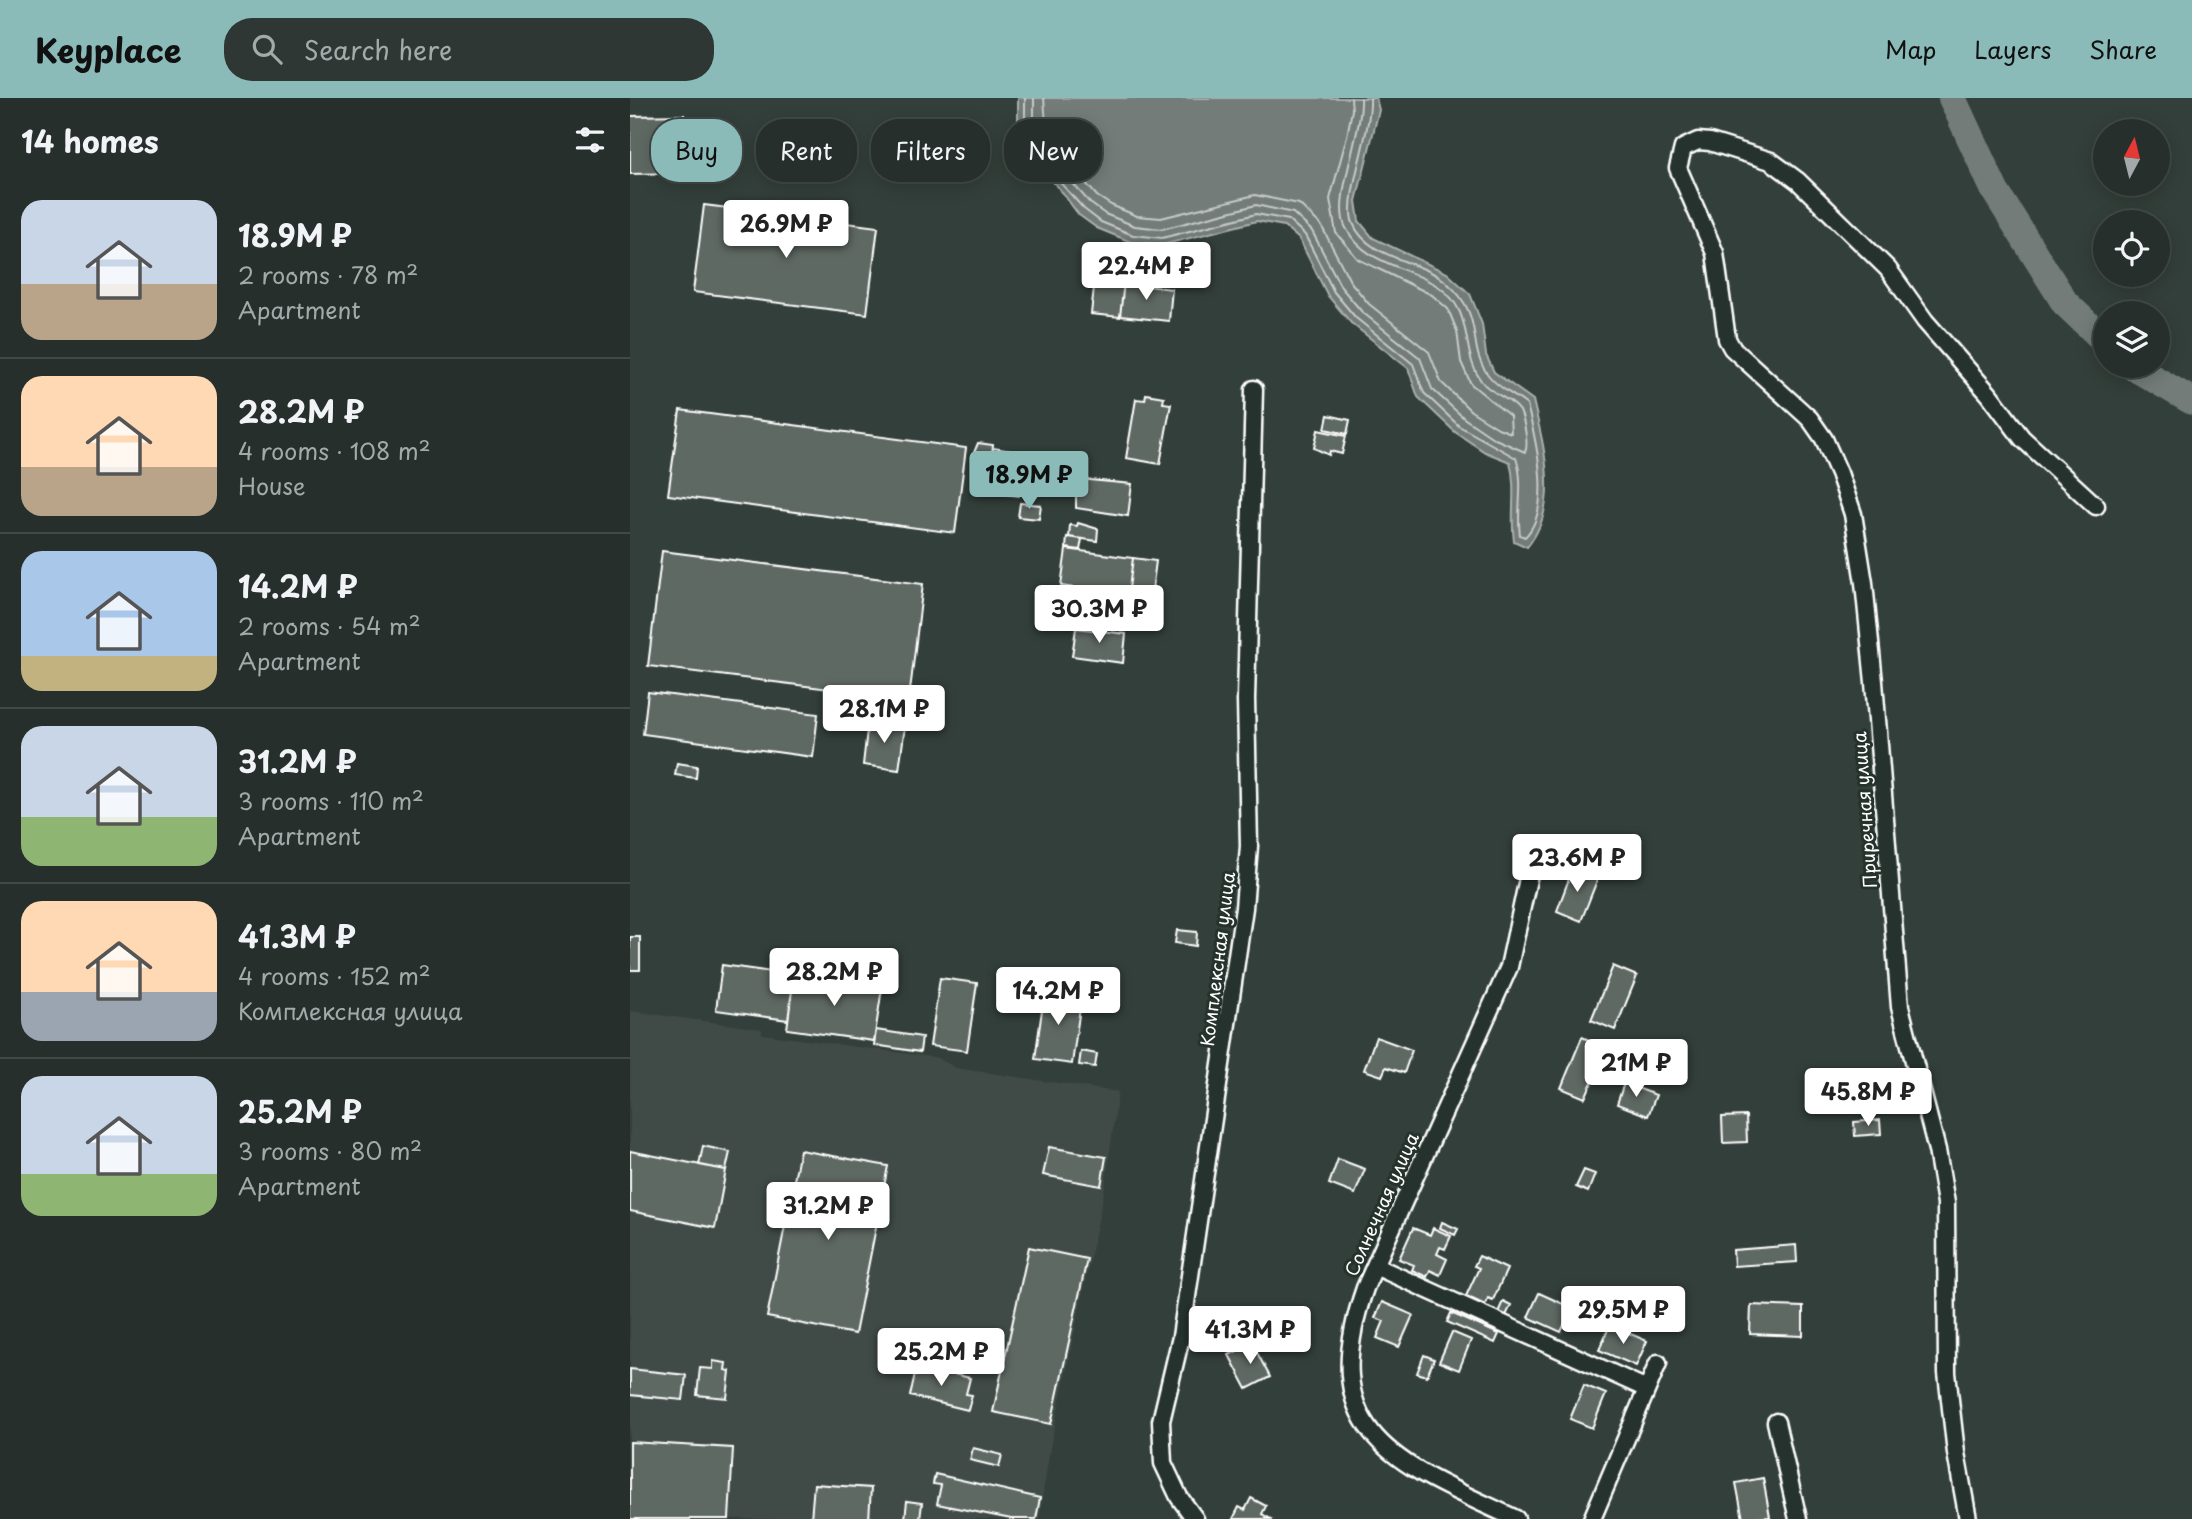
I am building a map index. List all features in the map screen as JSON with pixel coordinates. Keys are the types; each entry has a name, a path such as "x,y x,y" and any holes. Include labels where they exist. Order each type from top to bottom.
{"street":[{"name":"Приречная улица","path":"1968,1519 1948,1385 1947,1203 1937,1150 1900,1007 1874,682 1864,583 1853,514 1824,439 1810,419 1732,348 1727,339 1715,253 1681,181 1679,158 1683,148 1698,141 1756,155 1798,181 1888,270 1925,321 1989,394 2022,438 2096,506"},
{"name":"Комплексная улица","path":"1195,1519 1169,1480 1163,1463 1160,1434 1181,1338 1244,908 1249,846 1246,699 1254,390"},
{"name":"Солнечная улица","path":"1516,1519 1399,1460 1379,1443 1362,1420 1352,1399 1348,1374 1353,1324 1375,1266 1509,967 1529,874"},
{"path":"1375,1266 1647,1389"},
{"path":"1591,1519 1658,1363"},
{"path":"1776,1422 1798,1519"}],"shaded area":[{"path":"630,1011 762,1029 762,1034 938,1058 956,1068 1118,1092 1105,1187 1050,1448 1039,1519 630,1519"}],"water":[{"path":"1018,98 1376,98 1379,110 1356,201 1359,221 1373,238 1447,273 1470,294 1482,324 1486,355 1494,372 1533,400 1545,457 1547,495 1544,513 1527,547 1514,541 1510,462 1485,452 1455,432 1418,397 1408,368 1351,323 1328,296 1299,239 1284,226 1257,221 1162,245 1131,242 1097,228 1079,215 1053,182 1102,182 1102,119 1018,119"}],"building":[{"path":"684,115 684,119 651,119 651,174 630,174 630,116"},
{"path":"704,205 878,227 867,314 693,292"},
{"path":"1095,278 1124,281 1120,317 1091,314"},
{"path":"1124,283 1172,289 1169,321 1120,316"},
{"path":"1146,394 1164,397 1163,403 1171,404 1160,464 1126,458 1136,399 1145,400"},
{"path":"680,410 966,448 955,533 668,495"},
{"path":"1328,415 1350,420 1347,434 1325,429"},
{"path":"1318,430 1346,436 1342,454 1330,451 1329,455 1314,448"},
{"path":"978,443 993,445 989,478 980,477 982,464 975,463 976,456 973,455"},
{"path":"993,448 1025,453 1019,496 987,492"},
{"path":"1079,479 1132,484 1128,516 1076,508 1076,482"},
{"path":"1020,503 1041,505 1039,519 1018,517"},
{"path":"1078,523 1098,529 1097,541 1069,537 1070,525 1077,526"},
{"path":"1067,537 1082,539 1080,550 1066,548"},
{"path":"1066,549 1133,558 1128,596 1061,586"},
{"path":"662,551 923,584 909,699 648,666"},
{"path":"1133,558 1156,561 1151,599 1128,596"},
{"path":"1076,628 1126,634 1123,663 1072,656"},
{"path":"648,692 818,714 813,757 643,734"},
{"path":"868,721 905,726 899,770 863,765"},
{"path":"677,763 697,766 696,778 675,775"},
{"path":"1573,868 1598,878 1581,921 1557,911"},
{"path":"1177,930 1197,932 1196,946 1175,943"},
{"path":"630,937 640,937 640,970 630,970"},
{"path":"722,965 794,975 788,1020 716,1010"},
{"path":"1613,966 1637,976 1615,1030 1591,1020"},
{"path":"794,975 882,988 874,1041 787,1029"},
{"path":"940,978 977,983 967,1051 930,1046"},
{"path":"1045,989 1082,994 1072,1064 1035,1059"},
{"path":"876,1030 922,1037 920,1052 874,1045"},
{"path":"1376,1037 1412,1050 1404,1073 1386,1067 1382,1076 1364,1070"},
{"path":"1582,1037 1607,1048 1585,1098 1561,1088"},
{"path":"1081,1051 1097,1054 1095,1067 1079,1065"},
{"path":"1624,1083 1656,1095 1648,1116 1617,1104"},
{"path":"1746,1116 1747,1142 1723,1143 1722,1117"},
{"path":"1880,1120 1881,1134 1855,1136 1854,1122"},
{"path":"703,1146 730,1152 726,1170 699,1165"},
{"path":"1049,1147 1106,1157 1101,1186 1043,1175"},
{"path":"800,1150 888,1166 855,1334 767,1317"},
{"path":"630,1151 726,1170 715,1228 630,1211"},
{"path":"1338,1159 1365,1169 1355,1194 1329,1184"},
{"path":"1584,1170 1595,1174 1588,1192 1576,1187"},
{"path":"1442,1222 1458,1229 1455,1235 1440,1228"},
{"path":"1413,1228 1430,1235 1433,1228 1451,1236 1445,1249 1440,1247 1437,1254 1447,1259 1440,1275 1430,1270 1427,1277 1412,1270 1414,1265 1399,1259"},
{"path":"1796,1245 1797,1262 1734,1266 1733,1250"},
{"path":"1029,1247 1087,1259 1051,1424 993,1412"},
{"path":"1479,1256 1507,1269 1493,1300 1488,1298 1485,1305 1466,1296 1479,1268 1474,1266"},
{"path":"1539,1293 1572,1308 1561,1332 1528,1317"},
{"path":"1503,1301 1511,1305 1505,1318 1497,1315"},
{"path":"1382,1302 1413,1315 1399,1347 1377,1338 1384,1321 1375,1318"},
{"path":"1751,1305 1803,1307 1803,1336 1750,1334"},
{"path":"1451,1313 1499,1334 1495,1343 1447,1322"},
{"path":"1610,1325 1647,1341 1636,1366 1599,1350"},
{"path":"1452,1332 1471,1340 1459,1370 1439,1362"},
{"path":"1252,1343 1270,1377 1247,1389 1229,1355"},
{"path":"1424,1355 1434,1359 1427,1376 1417,1373"},
{"path":"713,1361 726,1363 725,1370 730,1371 727,1398 697,1395 700,1368 713,1369"},
{"path":"917,1365 970,1378 966,1394 972,1395 968,1410 910,1396"},
{"path":"630,1369 686,1375 683,1400 630,1395"},
{"path":"1584,1385 1606,1394 1592,1428 1570,1419"},
{"path":"630,1442 733,1448 729,1519 630,1519"},
{"path":"973,1448 1002,1455 999,1467 970,1460"},
{"path":"935,1474 1040,1498 1036,1519 1011,1519 937,1504 941,1485 933,1484"},
{"path":"1763,1478 1770,1517 1743,1519 1736,1483"},
{"path":"814,1484 871,1488 869,1519 811,1519"},
{"path":"1251,1498 1266,1506 1262,1514 1271,1519 1233,1519 1239,1507 1245,1510"},
{"path":"907,1501 922,1503 920,1519 905,1519"}],"waterway":[{"path":"1952,98 1995,191 2065,303 2093,330"},
{"path":"2153,378 2192,401"}]}
